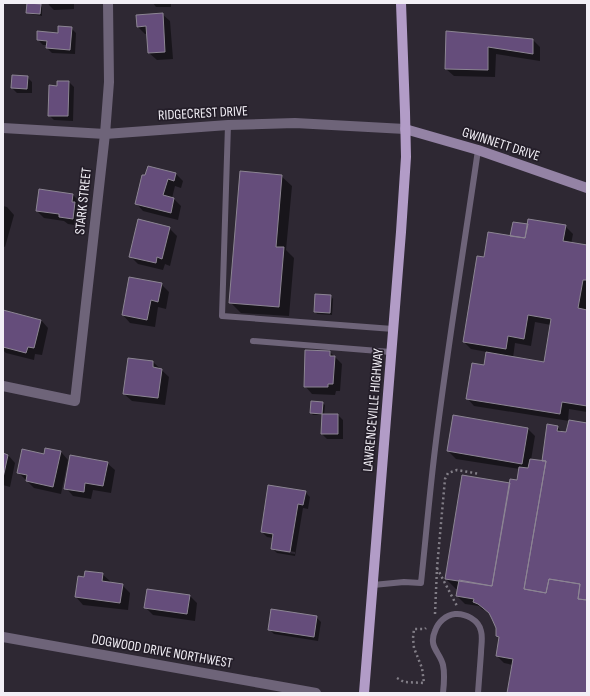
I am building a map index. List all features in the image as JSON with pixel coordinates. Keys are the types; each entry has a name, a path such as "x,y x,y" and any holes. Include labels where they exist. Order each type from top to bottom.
{"main road":[{"name":"LAWRENCEVILLE HIGHWAY","path":"364,693 392,352 406,157 406,112 401,3"}],"street":[{"name":"STARK STREET","path":"3,386 75,401 105,134 109,82 108,3"},
{"name":"RIDGECREST DRIVE","path":"3,128 105,134 228,125 295,123 405,129"},
{"name":"GWINNETT DRIVE","path":"405,129 478,150 587,188"},
{"name":"DOGWOOD DRIVE NORTHWEST","path":"3,637 316,693"}],"lane":[{"path":"228,125 222,316 393,329"},
{"path":"373,585 404,582 421,583 436,443 451,327 478,150"},
{"path":"253,341 392,352"},
{"path":"443,693 444,671 442,663 433,645 435,631 438,624 445,617 453,614 461,614 469,616 476,622 481,630 478,693"}],"path":[{"path":"435,614 437,568 445,479 448,473 457,470 480,474"},
{"path":"437,568 457,606"}],"building":[{"path":"27,3 41,4 40,14 26,13"},
{"path":"163,13 165,52 148,53 146,26 137,27 136,15"},
{"path":"58,26 72,27 70,50 46,48 47,41 37,40 37,31 58,33"},
{"path":"446,31 533,39 533,54 488,47 488,70 445,69"},
{"path":"12,75 28,76 27,89 11,88"},
{"path":"57,81 69,81 68,116 48,116 49,85 57,86"},
{"path":"148,166 176,173 174,181 168,179 163,195 174,198 171,213 135,204 142,175 145,175"},
{"path":"240,171 282,175 276,247 284,247 279,307 229,303"},
{"path":"39,189 73,194 72,202 75,202 73,219 59,217 59,214 36,211"},
{"path":"138,219 170,227 162,259 157,257 156,263 129,257"},
{"path":"528,219 566,225 563,241 587,245 587,280 583,280 578,308 587,310 587,406 562,402 560,414 466,399 472,363 484,365 486,352 544,362 551,319 528,315 524,339 508,336 506,349 463,342 477,256 484,257 488,232 525,238"},
{"path":"513,222 528,224 525,238 510,236"},
{"path":"129,277 162,283 158,302 151,300 147,320 122,315"},
{"path":"315,294 331,295 330,313 314,312"},
{"path":"3,310 41,320 34,348 28,347 26,353 3,347"},
{"path":"305,350 330,351 330,356 335,356 333,384 328,384 328,387 304,387"},
{"path":"128,358 153,361 153,367 162,369 158,398 123,394"},
{"path":"311,401 323,402 322,414 310,413"},
{"path":"322,414 338,414 338,434 321,434"},
{"path":"453,415 528,428 522,464 447,451"},
{"path":"569,420 587,423 587,600 578,599 580,584 549,579 546,593 524,589 546,461 542,461 547,424 558,426 557,431 566,432"},
{"path":"45,448 61,451 53,487 26,481 27,475 17,473 22,449 44,454"},
{"path":"3,453 8,455 3,478"},
{"path":"70,455 108,462 103,486 85,483 84,492 64,489"},
{"path":"530,459 546,461 524,589 546,593 549,579 580,584 578,599 587,600 587,693 507,693 513,659 496,656 499,637 496,636 496,628 489,613 473,602 474,599 456,596 459,580 492,586 510,479 517,480 519,467 528,468"},
{"path":"462,475 510,483 492,586 445,579"},
{"path":"268,485 306,491 303,505 298,504 290,552 271,549 273,534 261,532"},
{"path":"85,571 103,573 102,581 123,584 120,603 75,597 78,576 84,577"},
{"path":"147,589 190,595 187,614 144,608"},
{"path":"271,609 317,616 314,637 268,630"}]}
